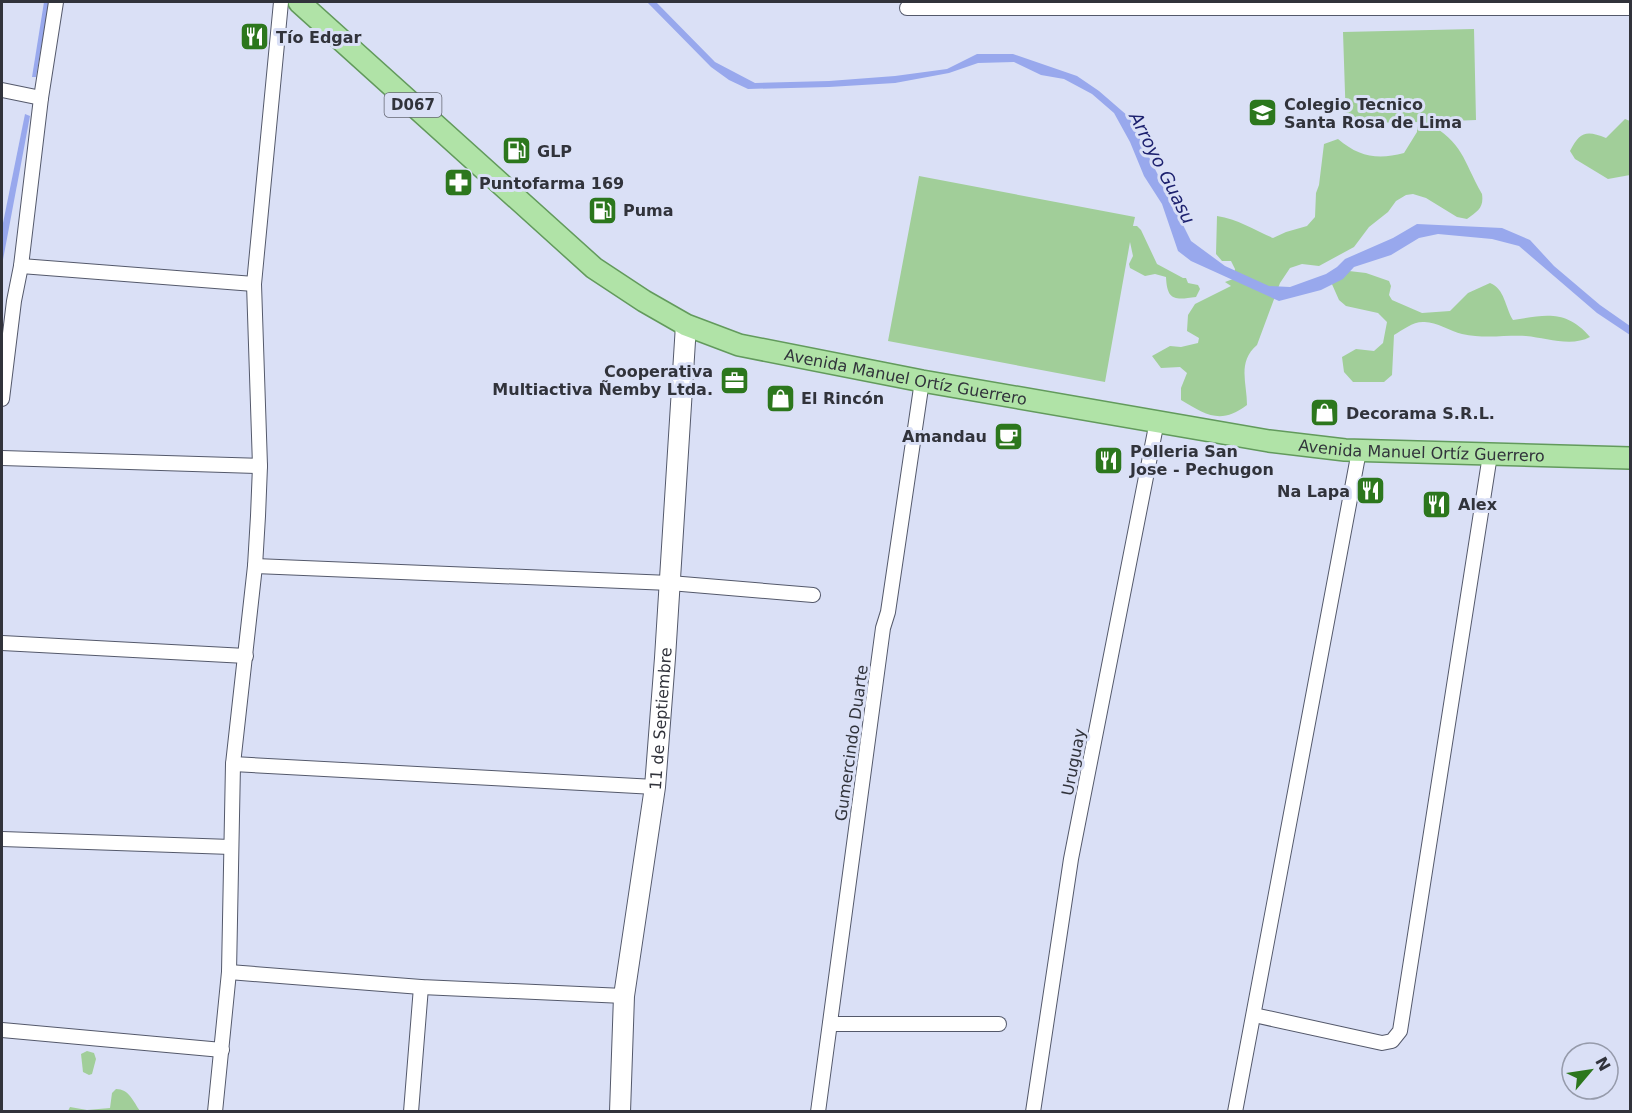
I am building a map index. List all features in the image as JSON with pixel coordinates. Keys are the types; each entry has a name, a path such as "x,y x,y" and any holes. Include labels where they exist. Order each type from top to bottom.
{"main road":[{"name":"Avenida Manuel Ortíz Guerrero","path":"299,2 594,268 686,325 739,345 922,381 1269,441 1359,450 1630,458"},
{"name":"11 de Septiembre","path":"620,1112 624,996 655,787 686,325"}],"street":[{"path":"2,399 8,300 21,266 41,98 56,2"},
{"path":"215,1112 229,972 233,764 255,566 260,466 254,284 281,2"},
{"path":"907,8 1387,4 1578,5 1630,8"},
{"path":"2,90 41,98"},
{"path":"21,266 254,284"},
{"name":"Gumercindo Duarte","path":"818,1112 883,628 888,612 922,381"},
{"name":"Uruguay","path":"1033,1112 1071,859 1157,421"},
{"path":"1235,1112 1359,450"},
{"path":"1254,1015 1382,1043 1392,1041 1401,1031 1490,455"},
{"path":"2,458 260,466"},
{"path":"255,566 670,583 813,595"},
{"path":"2,643 246,656"},
{"path":"233,764 655,787"},
{"path":"2,839 231,848"},
{"path":"229,972 421,987 624,996"},
{"path":"411,1112 421,987"},
{"path":"830,1024 999,1024"},
{"path":"2,1030 222,1050"}],"green space":[{"path":"1474,29 1476,120 1427,122 1448,137 1461,153 1482,194 1479,209 1467,219 1457,217 1426,198 1413,194 1406,195 1396,201 1388,212 1369,227 1354,247 1319,266 1302,264 1290,268 1280,283 1257,345 1247,358 1244,373 1247,405 1229,415 1214,416 1181,400 1181,388 1187,373 1180,367 1161,368 1152,356 1170,346 1181,347 1198,343 1199,338 1187,331 1188,315 1195,304 1231,286 1225,282 1233,279 1235,269 1231,261 1222,261 1216,254 1217,216 1239,222 1273,238 1307,226 1315,217 1316,193 1324,144 1338,139 1361,153 1377,156 1395,155 1404,153 1417,132 1417,127 1424,122 1346,123 1343,32"},
{"path":"1625,119 1630,121 1630,175 1608,179 1575,159 1570,151 1581,136 1593,134 1606,138"},
{"path":"919,176 1135,217 1133,226 1141,230 1157,264 1186,278 1188,283 1198,285 1200,289 1196,297 1183,299 1170,295 1166,277 1155,274 1145,276 1130,268 1129,264 1133,256 1130,242 1105,382 888,341"},
{"path":"1349,271 1366,273 1389,281 1391,286 1389,295 1392,300 1422,313 1450,311 1468,293 1490,283 1499,289 1513,320 1555,316 1572,322 1590,337 1567,342 1526,336 1478,336 1462,334 1428,322 1419,322 1394,335 1392,375 1384,382 1353,382 1344,372 1342,357 1356,349 1374,351 1383,343 1387,322 1378,313 1346,306 1339,300 1331,282"},
{"path":"87,1051 94,1053 96,1059 92,1074 89,1075 83,1072 81,1054"},
{"path":"116,1089 127,1093 140,1111 68,1111 70,1107 87,1110 110,1108 112,1093"}],"water":[{"path":"44,2 49,2 36,77 32,77"},
{"path":"647,2 656,2 715,62 755,83 895,76 947,69 977,54 1013,54 1077,76 1099,91 1129,117 1191,241 1225,266 1269,286 1290,287 1326,274 1345,259 1393,238 1417,224 1502,228 1530,240 1554,266 1600,305 1630,326 1630,335 1597,313 1519,246 1492,239 1438,234 1419,238 1391,255 1354,267 1343,279 1321,290 1279,301 1191,261 1178,251 1162,204 1144,176 1130,142 1114,113 1092,94 1064,79 1041,75 1014,62 978,63 949,73 895,83 748,89 729,80 711,67"},
{"path":"25,114 30,116 2,265 2,228"}],"place":[{"name":"Tío Edgar","path":"255,37"},
{"name":"Colegio Tecnico Santa Rosa de Lima","path":"1263,113"},
{"name":"GLP","path":"516,151"},
{"name":"Puntofarma 169","path":"458,183"},
{"name":"Puma","path":"602,210"},
{"name":"Cooperativa Multiactiva Ñemby Ltda.","path":"734,380"},
{"name":"El Rincón","path":"780,398"},
{"name":"Decorama S.R.L.","path":"1325,413"},
{"name":"Amandau","path":"1008,436"},
{"name":"Polleria San Jose - Pechugon","path":"1109,460"},
{"name":"Na Lapa","path":"1371,491"},
{"name":"Alex","path":"1437,504"}],"water label":[{"name":"Arroyo Guasu","path":"1162,168"}]}
